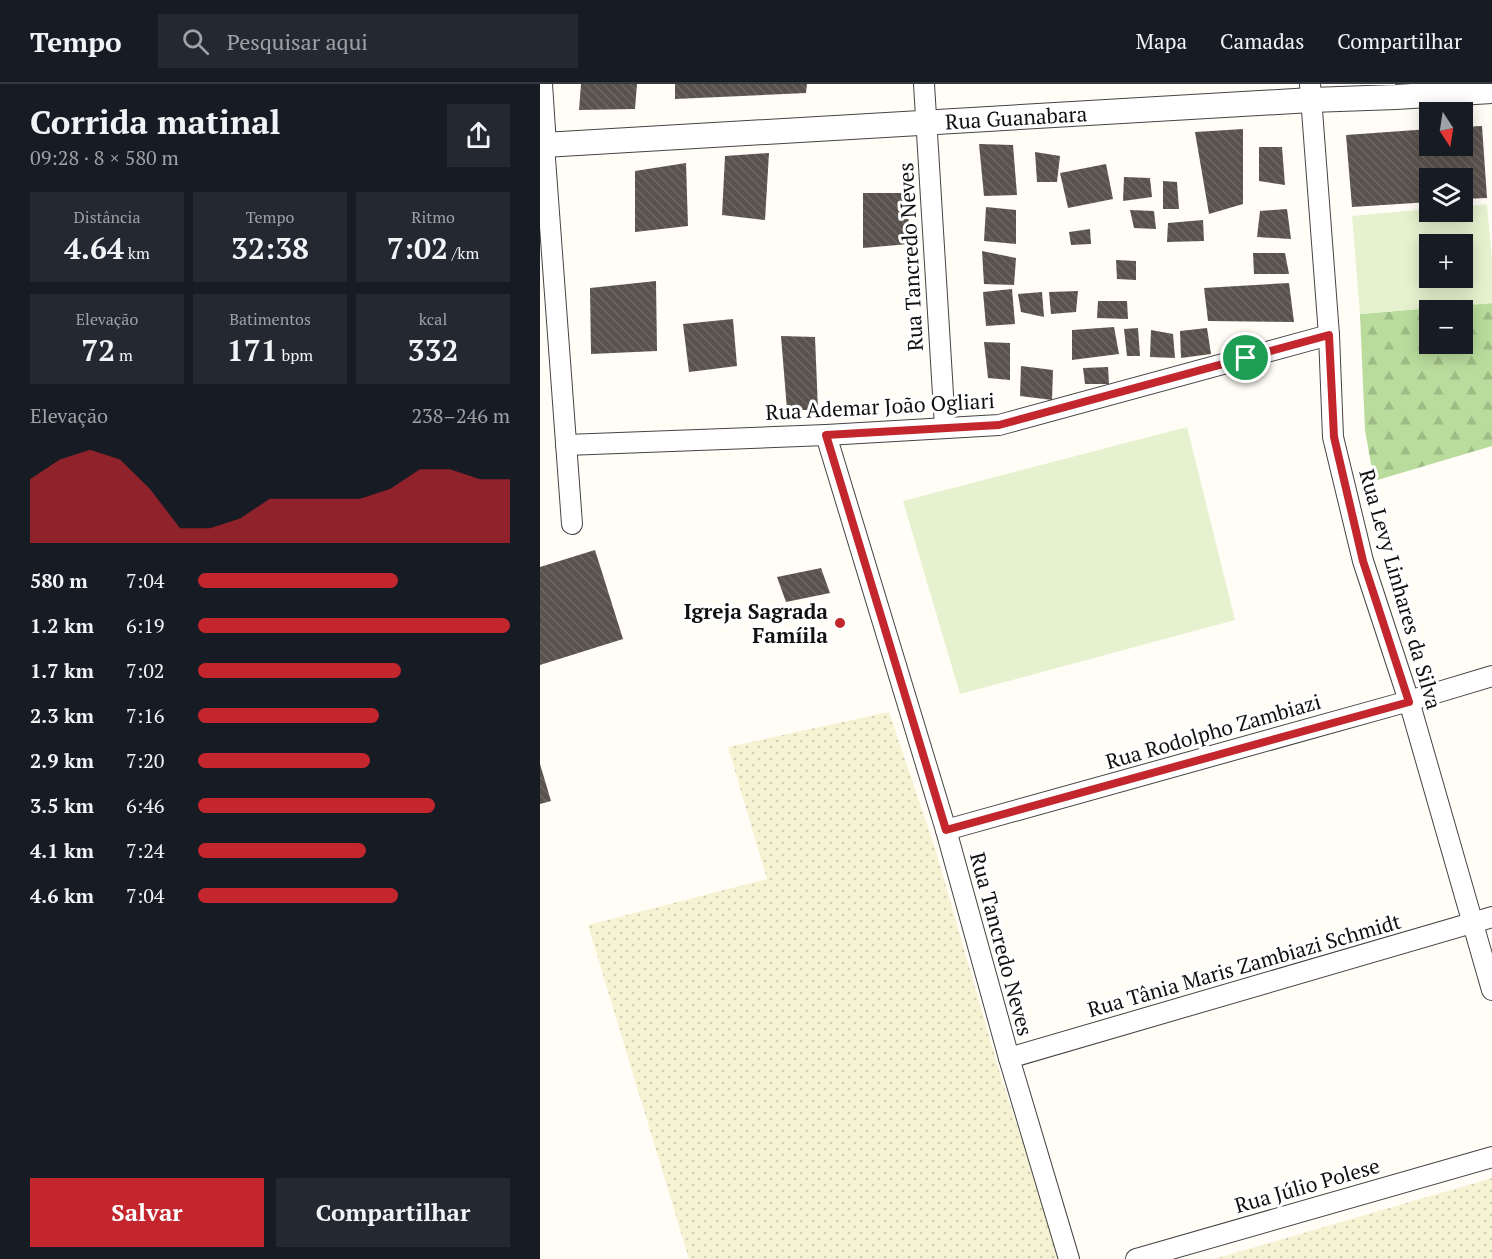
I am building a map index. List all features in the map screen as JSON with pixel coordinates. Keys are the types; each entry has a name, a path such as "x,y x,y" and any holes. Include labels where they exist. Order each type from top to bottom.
{"street":[{"path":"540,84 542,145 572,524"},
{"name":"Rua Tancredo Neves","path":"924,84 945,428"},
{"name":"Rua Guanabara","path":"542,145 927,122 1310,92 1396,97 1492,91"},
{"name":"Rua Levy Linhares da Silva","path":"1310,92 1329,335 1334,437 1363,561 1409,702 1492,990"},
{"name":"Rua Ademar João Ogliari","path":"566,445 826,435 999,425 1329,335"},
{"name":"Rua Tancredo Neves","path":"826,435 946,830 1009,1058 1069,1259"},
{"name":"Rua Rodolpho Zambiazi","path":"946,830 1409,702 1492,676"},
{"name":"Rua Tânia Maris Zambiazi Schmidt","path":"1009,1058 1492,917"},
{"name":"Rua Júlio Polese","path":"1136,1259 1492,1156"}],"shaded area":[{"path":"889,712 934,845 1001,1077 1061,1259 689,1259 588,925 767,879 728,747"},
{"path":"1492,1178 1492,1259 1214,1259"}],"green space":[{"path":"1487,204 1492,259 1492,303 1473,305 1473,300 1419,300 1419,309 1360,314 1352,216 1419,210 1419,222 1473,222 1473,206"},
{"path":"1492,303 1492,446 1374,481 1365,430 1360,314 1419,309 1419,354 1473,354 1473,305"},
{"path":"1187,427 1235,620 960,694 903,501"}],"building":[{"path":"581,84 637,84 635,109 579,110"},
{"path":"675,84 807,84 806,93 675,99"},
{"path":"1473,126 1482,126 1487,198 1473,199 1473,168 1419,168 1419,203 1352,207 1346,135 1419,130 1419,156 1473,156"},
{"path":"1243,129 1243,204 1209,214 1195,132"},
{"path":"979,144 1013,145 1017,195 984,196"},
{"path":"1259,147 1282,147 1285,185 1259,181"},
{"path":"1035,152 1060,156 1057,182 1037,182"},
{"path":"769,153 765,220 722,215 725,156"},
{"path":"686,163 688,226 635,232 635,171"},
{"path":"1106,164 1113,199 1068,208 1060,173"},
{"path":"1124,177 1150,178 1152,197 1123,201"},
{"path":"1163,181 1177,182 1179,209 1163,209"},
{"path":"863,193 908,193 909,244 863,248"},
{"path":"986,207 1016,210 1016,244 984,241"},
{"path":"1287,209 1291,239 1257,237 1260,211"},
{"path":"1130,210 1154,211 1156,229 1134,228"},
{"path":"1203,220 1204,241 1167,242 1168,223"},
{"path":"1090,229 1091,244 1071,245 1069,232"},
{"path":"982,251 1016,258 1014,285 984,284"},
{"path":"1253,253 1285,253 1289,274 1254,274"},
{"path":"1116,260 1136,261 1136,280 1117,279"},
{"path":"656,281 657,351 591,354 590,288"},
{"path":"1289,283 1294,322 1208,321 1204,288"},
{"path":"1012,289 1015,324 986,326 983,292"},
{"path":"1078,291 1076,312 1051,314 1049,292"},
{"path":"1042,292 1044,317 1021,312 1018,294"},
{"path":"1098,301 1127,301 1128,319 1097,318"},
{"path":"733,319 737,366 689,372 683,324"},
{"path":"1114,327 1119,354 1072,360 1072,330"},
{"path":"1138,328 1140,356 1127,356 1124,329"},
{"path":"1207,328 1211,354 1181,358 1180,331"},
{"path":"1151,330 1173,334 1175,358 1150,357"},
{"path":"781,336 815,337 818,410 787,410"},
{"path":"984,342 1010,343 1010,380 988,378"},
{"path":"1021,366 1053,370 1052,400 1020,396"},
{"path":"1108,367 1109,384 1085,384 1083,368"},
{"path":"595,550 623,639 540,665 540,567"},
{"path":"821,568 830,593 786,602 777,577"},
{"path":"540,764 551,801 540,804"}],"place":[{"name":"Igreja Sagrada Famíila","path":"840,623"}],"route":[{"path":"1329,335 1334,437 1363,561 1409,702 946,830 826,435 999,425 1246,358 1329,335"}]}
